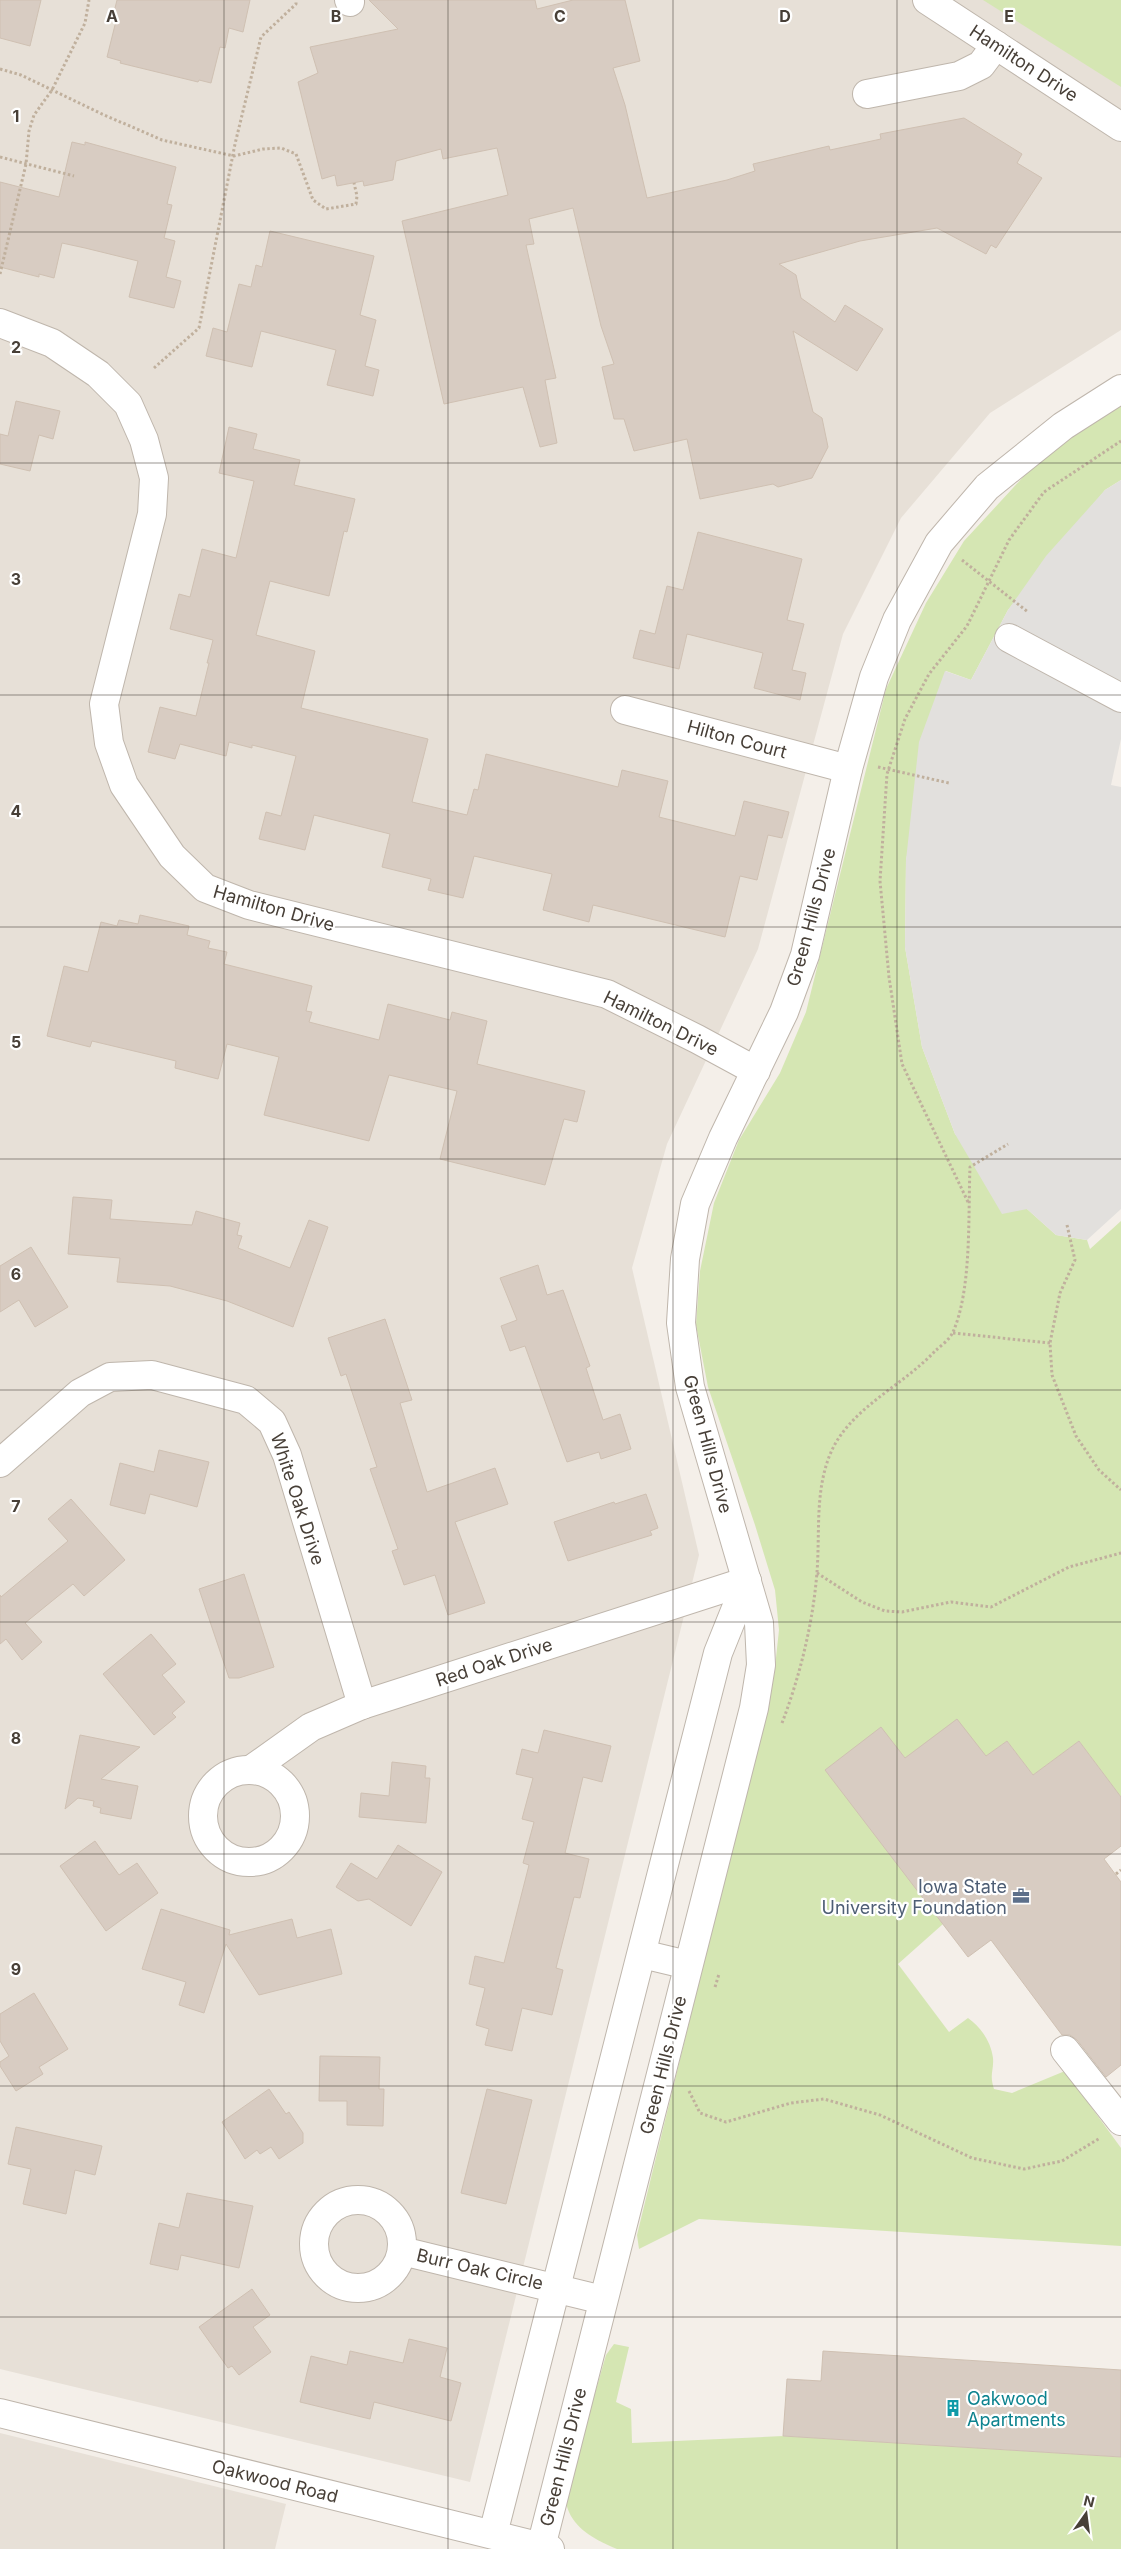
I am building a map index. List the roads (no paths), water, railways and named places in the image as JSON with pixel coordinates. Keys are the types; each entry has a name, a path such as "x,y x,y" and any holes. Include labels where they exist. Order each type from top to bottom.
{"street":[{"name":"Hamilton Drive","path":"927,0 1121,127"},
{"path":"867,94 959,76 981,65 996,45"},
{"name":"Hamilton Drive","path":"0,323 52,343 98,374 128,404 144,440 154,478 152,514 104,704 109,744 124,785 172,856 205,888 249,905 607,994 697,1038 756,1071"},
{"name":"Green Hills Drive","path":"531,2546 603,2300 754,1708 760,1665 759,1623 690,1387 681,1323 685,1259 695,1204 722,1138 784,1012 805,955 850,765 874,677 894,628 939,543 988,487 1063,426 1121,389"},
{"path":"1009,638 1121,698"},
{"name":"Hilton Court","path":"625,710 850,765"},
{"name":"White Oak Drive","path":"0,1463 80,1393 110,1377 152,1375 246,1400 272,1422 287,1455 362,1705"},
{"path":"493,2534 718,1653 747,1581"},
{"name":"Red Oak Drive","path":"252,1769 312,1727 362,1705 747,1581"},
{"path":"642,1954 688,1966"},
{"path":"1064,2050 1112,2129"},
{"name":"Burr Oak Circle","path":"402,2251 603,2300"},
{"name":"Oakwood Road","path":"0,2413 493,2534 531,2546"}],"place":[{"name":"Iowa State University Foundation","path":"1021,1896"},
{"name":"Oakwood Apartments","path":"953,2408"}]}
